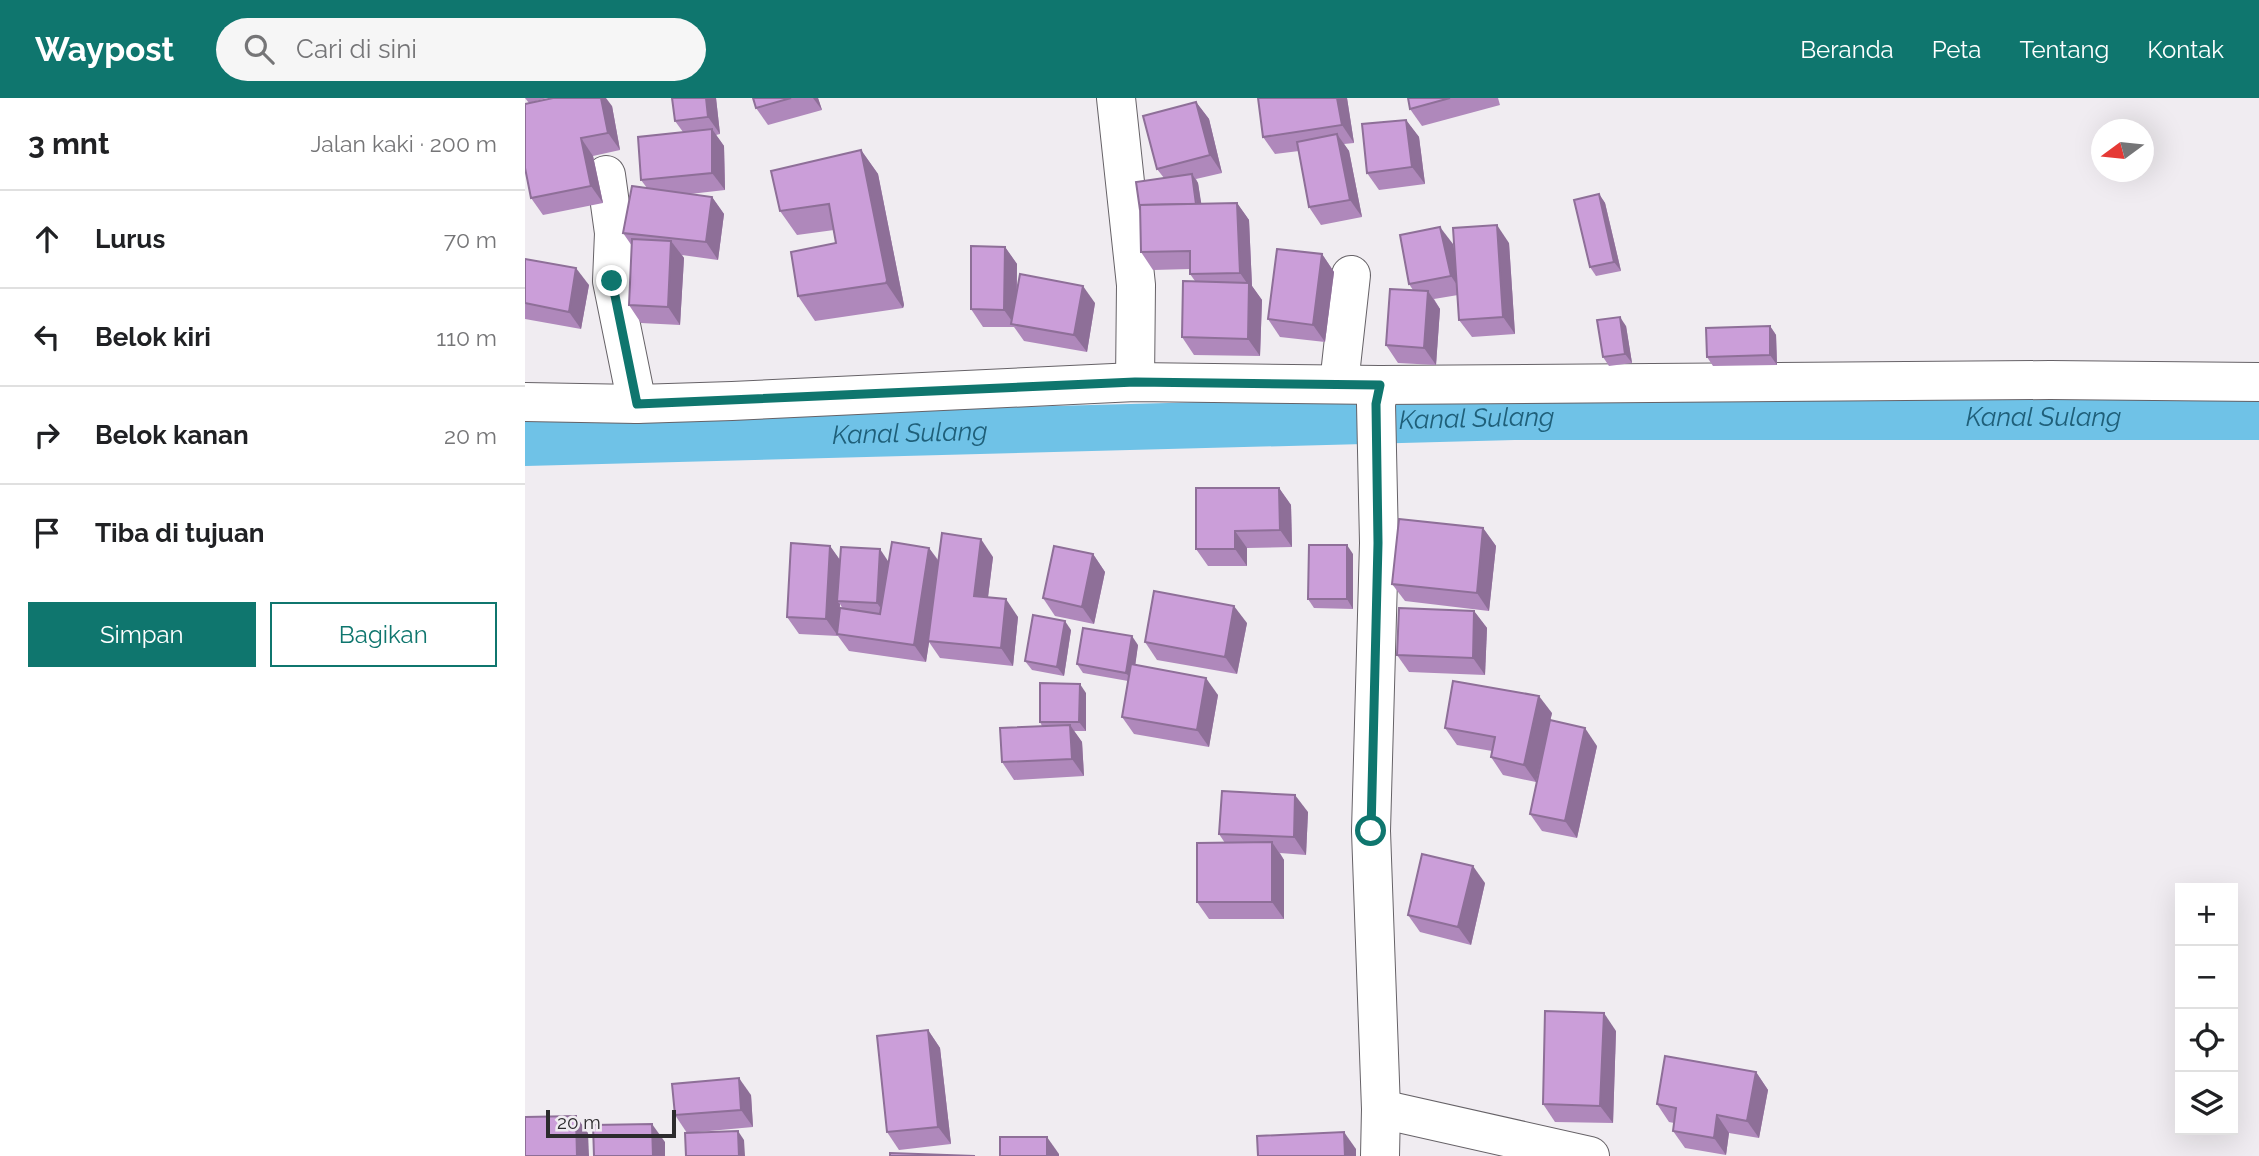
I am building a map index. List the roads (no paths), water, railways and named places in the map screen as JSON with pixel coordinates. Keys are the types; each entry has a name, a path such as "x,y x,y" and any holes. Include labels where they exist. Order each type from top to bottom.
{"street":[{"path":"1116,98 1136,285 1135,382"},
{"path":"606,175 614,233 612,281 637,404"},
{"path":"1339,384 1351,275"},
{"path":"525,402 637,404 1135,382 1339,384 1378,395 2050,380 2259,383"},
{"path":"1378,395 1378,577 1371,831 1381,1109 1380,1156"},
{"path":"1381,1109 1590,1156"}],"waterway":[{"name":"Kanal Sulang","path":"525,443 1514,417 2259,417"}]}
